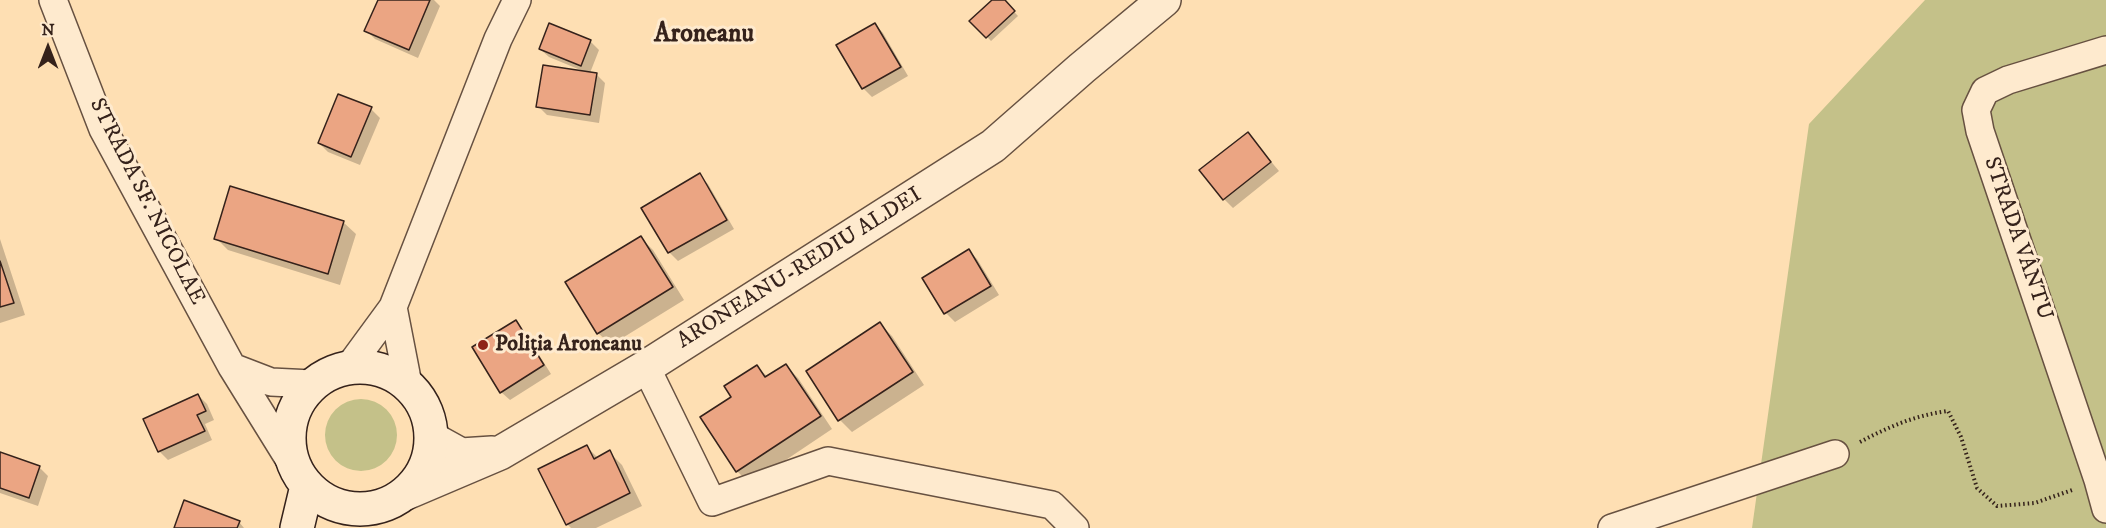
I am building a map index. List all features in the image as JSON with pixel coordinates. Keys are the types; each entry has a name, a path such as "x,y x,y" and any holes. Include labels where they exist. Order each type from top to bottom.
{"street":[{"name":"STRADA SF. NICOLAE","path":"53,0 103,129 232,367 300,476"},
{"path":"349,367 393,307 498,39 517,0"},
{"name":"ARONEANU-REDIU ALDEI","path":"406,493 500,453 646,367 993,146 1164,0"},
{"name":"STRADA VÂNTU","path":"2106,50 2008,80 1985,91 1976,110 1980,131 2106,509"},
{"path":"393,307 408,384"},
{"path":"232,367 271,382 312,384"},
{"path":"297,528 300,476 288,445 290,423 297,402 312,384 329,373 349,367 370,367 391,373 408,384 418,396 426,409 430,424 432,439 430,454 417,482 406,493 389,503 369,509 339,528"},
{"path":"646,367 712,502 828,461 1052,505 1075,528"},
{"path":"432,439 461,454 500,453"},
{"path":"1612,528 1835,454"},
{"path":"300,476 325,500 346,508 369,509"}],"path":[{"path":"1835,454 1887,428 1928,413 1948,411 1961,437 1977,488 1997,506 2035,503 2098,480"}],"shaded area":[{"path":"1925,0 2106,0 2106,528 1752,528 1809,124"},
{"path":"361,399 381,405 391,415 397,435 391,455 381,465 361,471 341,465 331,455 325,435 331,415 341,405"}],"building":[{"path":"378,0 430,0 409,50 364,31"},
{"path":"992,0 1005,0 1015,11 986,38 969,21"},
{"path":"549,23 591,40 581,66 539,49"},
{"path":"875,23 901,67 862,89 836,45"},
{"path":"543,65 597,73 590,115 536,107"},
{"path":"338,94 372,107 351,157 318,143"},
{"path":"1248,132 1271,162 1223,200 1199,170"},
{"path":"700,173 727,220 668,253 641,208"},
{"path":"230,186 344,221 328,274 214,239"},
{"path":"641,236 673,287 597,334 565,282"},
{"path":"969,249 991,286 944,314 922,278"},
{"path":"0,261 14,303 0,307"},
{"path":"516,320 544,365 500,393 472,347"},
{"path":"880,322 913,372 838,421 806,371"},
{"path":"786,364 821,416 736,472 700,417 731,397 724,386 757,365 765,377"},
{"path":"198,394 206,411 197,415 205,431 158,452 143,419"},
{"path":"587,445 594,459 610,450 630,493 566,525 538,469"},
{"path":"0,452 40,466 29,498 0,488"},
{"path":"184,500 240,521 237,528 174,528"}],"place":[{"name":"Poliția Aroneanu","path":"483,345"}],"district":[{"name":"Aroneanu","path":"704,36"}]}
